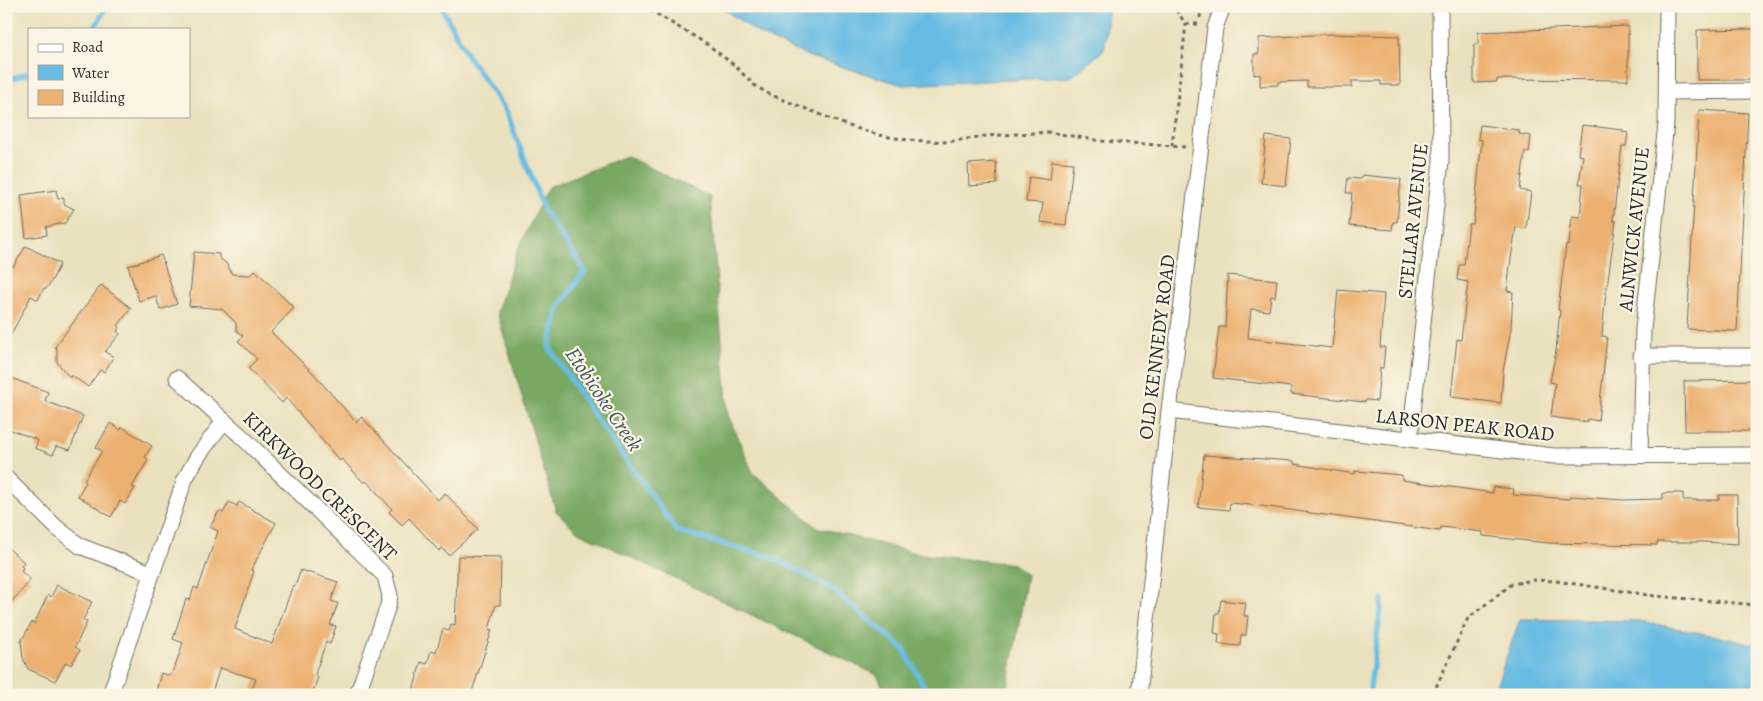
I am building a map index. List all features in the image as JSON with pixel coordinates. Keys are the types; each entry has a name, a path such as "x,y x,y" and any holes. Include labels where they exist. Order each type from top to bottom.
{"street":[{"name":"OLD KENNEDY ROAD","path":"1139,695 1169,411 1215,28 1223,6"},
{"name":"STELLAR AVENUE","path":"1410,439 1441,161 1440,6"},
{"name":"ALNWICK AVENUE","path":"1640,455 1641,356 1667,92 1667,6"},
{"path":"1667,92 1757,91"},
{"path":"1641,356 1757,356"},
{"name":"KIRKWOOD CRESCENT","path":"178,378 385,576 390,596 388,606 357,695"},
{"name":"LARSON PEAK ROAD","path":"1169,411 1554,456 1757,455"},
{"name":"KIRKWOOD CRESCENT","path":"110,695 150,573 185,479 198,456 224,421"},
{"path":"6,478 57,528 80,546 150,573"}],"path":[{"path":"644,6 707,44 735,66 754,86 769,94 850,126 883,136 908,140 947,142 986,136 1048,132 1102,141 1202,148"},
{"path":"1172,146 1186,24 1173,6"},
{"path":"1186,24 1200,25 1201,6"},
{"path":"1434,695 1468,618 1512,584 1533,580 1556,581 1655,596 1757,605"}],"green space":[{"path":"626,156 710,197 728,415 753,473 816,527 919,554 1013,564 1027,575 1007,695 887,695 877,675 578,532 556,511 497,312 517,251 548,187"}],"water":[{"path":"719,6 1109,6 1104,50 1071,77 903,85 810,57 761,35"},
{"path":"1520,619 1640,621 1754,644 1757,648 1757,695 1493,695"}],"building":[{"path":"1628,26 1628,80 1497,79 1497,82 1474,83 1474,44 1478,44 1478,32"},
{"path":"1757,29 1757,80 1697,80 1697,30"},
{"path":"1332,34 1399,36 1400,85 1381,85 1381,81 1352,81 1352,87 1307,87 1307,81 1278,82 1278,85 1260,86 1260,74 1254,75 1254,54 1259,54 1259,38"},
{"path":"1699,110 1748,113 1737,331 1687,329"},
{"path":"1480,125 1519,130 1519,134 1531,136 1529,152 1525,151 1520,190 1531,192 1526,229 1516,227 1507,291 1513,292 1511,329 1503,371 1501,403 1451,397 1457,339 1461,340 1468,282 1457,280 1459,265 1464,265 1469,224 1473,224 1482,140 1478,139"},
{"path":"1582,125 1623,130 1623,132 1628,133 1626,146 1622,146 1613,221 1616,221 1605,301 1602,336 1607,337 1598,421 1587,419 1587,422 1551,417 1555,383 1550,382 1556,351 1560,310 1558,310 1566,245 1569,245 1572,216 1580,217 1583,184 1579,184 1583,156 1578,155"},
{"path":"1266,136 1291,139 1286,186 1261,183"},
{"path":"1052,161 1073,163 1066,225 1040,222 1043,203 1026,202 1029,177 1050,180"},
{"path":"996,162 997,184 969,186 968,164"},
{"path":"1362,175 1401,179 1397,222 1393,222 1392,230 1349,226 1352,193 1346,193 1348,178 1361,179"},
{"path":"56,190 58,199 64,198 64,204 74,209 65,223 46,227 47,235 26,238 21,195"},
{"path":"26,246 60,264 51,282 46,289 44,288 38,300 31,296 6,344 6,263 13,267"},
{"path":"194,252 219,254 219,258 226,263 232,274 250,275 255,270 289,303 294,308 271,332 312,372 356,422 362,417 438,500 445,493 478,529 449,555 442,548 439,551 409,518 402,525 389,512 392,509 366,481 364,483 342,459 340,461 286,398 282,403 248,368 257,359 238,341 243,336 236,330 236,323 222,309 189,306"},
{"path":"161,255 177,304 160,310 156,296 139,301 128,266"},
{"path":"1228,275 1277,280 1275,297 1271,296 1269,311 1251,309 1248,338 1280,342 1332,348 1338,290 1384,294 1380,347 1385,347 1383,368 1380,368 1377,401 1366,400 1365,402 1291,394 1291,387 1213,378 1219,327 1225,327"},
{"path":"101,285 131,308 118,326 120,327 117,331 120,334 105,352 114,357 104,372 100,370 88,387 71,375 70,378 57,362 57,349 55,347"},
{"path":"6,376 48,392 45,401 83,416 70,450 56,446 53,455 35,448 38,440 6,428"},
{"path":"1757,380 1757,431 1685,431 1684,381"},
{"path":"110,423 121,430 122,427 152,446 145,457 148,460 132,487 135,488 125,504 120,501 111,517 78,496 86,482 84,480 102,451 96,448"},
{"path":"1204,455 1294,461 1294,464 1355,474 1355,471 1402,475 1402,480 1493,493 1493,487 1514,489 1513,495 1570,499 1571,496 1622,500 1663,499 1663,493 1683,493 1683,500 1719,500 1719,495 1737,495 1738,544 1704,542 1657,542 1657,545 1547,543 1483,536 1483,532 1441,527 1440,531 1261,506 1230,503 1229,510 1198,507"},
{"path":"229,502 237,506 239,502 276,523 251,570 254,571 235,629 272,644 293,585 295,586 301,570 338,582 331,601 338,603 330,625 336,626 330,644 326,642 316,671 315,676 318,677 312,695 250,695 256,679 220,668 212,692 210,691 209,695 168,695 156,691 161,673 170,676 174,670 183,643 173,639 186,599 190,600 194,587 198,589 218,531 210,527 219,511 223,513"},
{"path":"6,546 24,562 21,566 23,568 21,571 31,580 6,608"},
{"path":"458,556 501,557 500,605 496,605 489,629 492,630 471,695 412,695 421,662 427,664 431,651 436,652 443,629 449,631 451,624 455,625"},
{"path":"57,585 92,602 83,620 87,622 75,647 80,650 71,665 66,662 55,681 28,669 23,658 21,641 32,622 34,624 48,595 51,597"},
{"path":"1221,600 1246,603 1244,616 1248,616 1246,635 1241,635 1240,646 1218,644 1219,634 1214,633 1216,613 1219,613"}],"waterway":[{"name":"Etobicoke Creek","path":"95,28 107,6"},
{"name":"Etobicoke Creek","path":"441,6 467,55 506,111 544,210 585,271 560,305 549,347 596,418 677,531 777,559 829,587 903,648 929,695"},
{"name":"Etobicoke Creek","path":"6,80 28,73"},
{"path":"1369,695 1382,600"}]}
